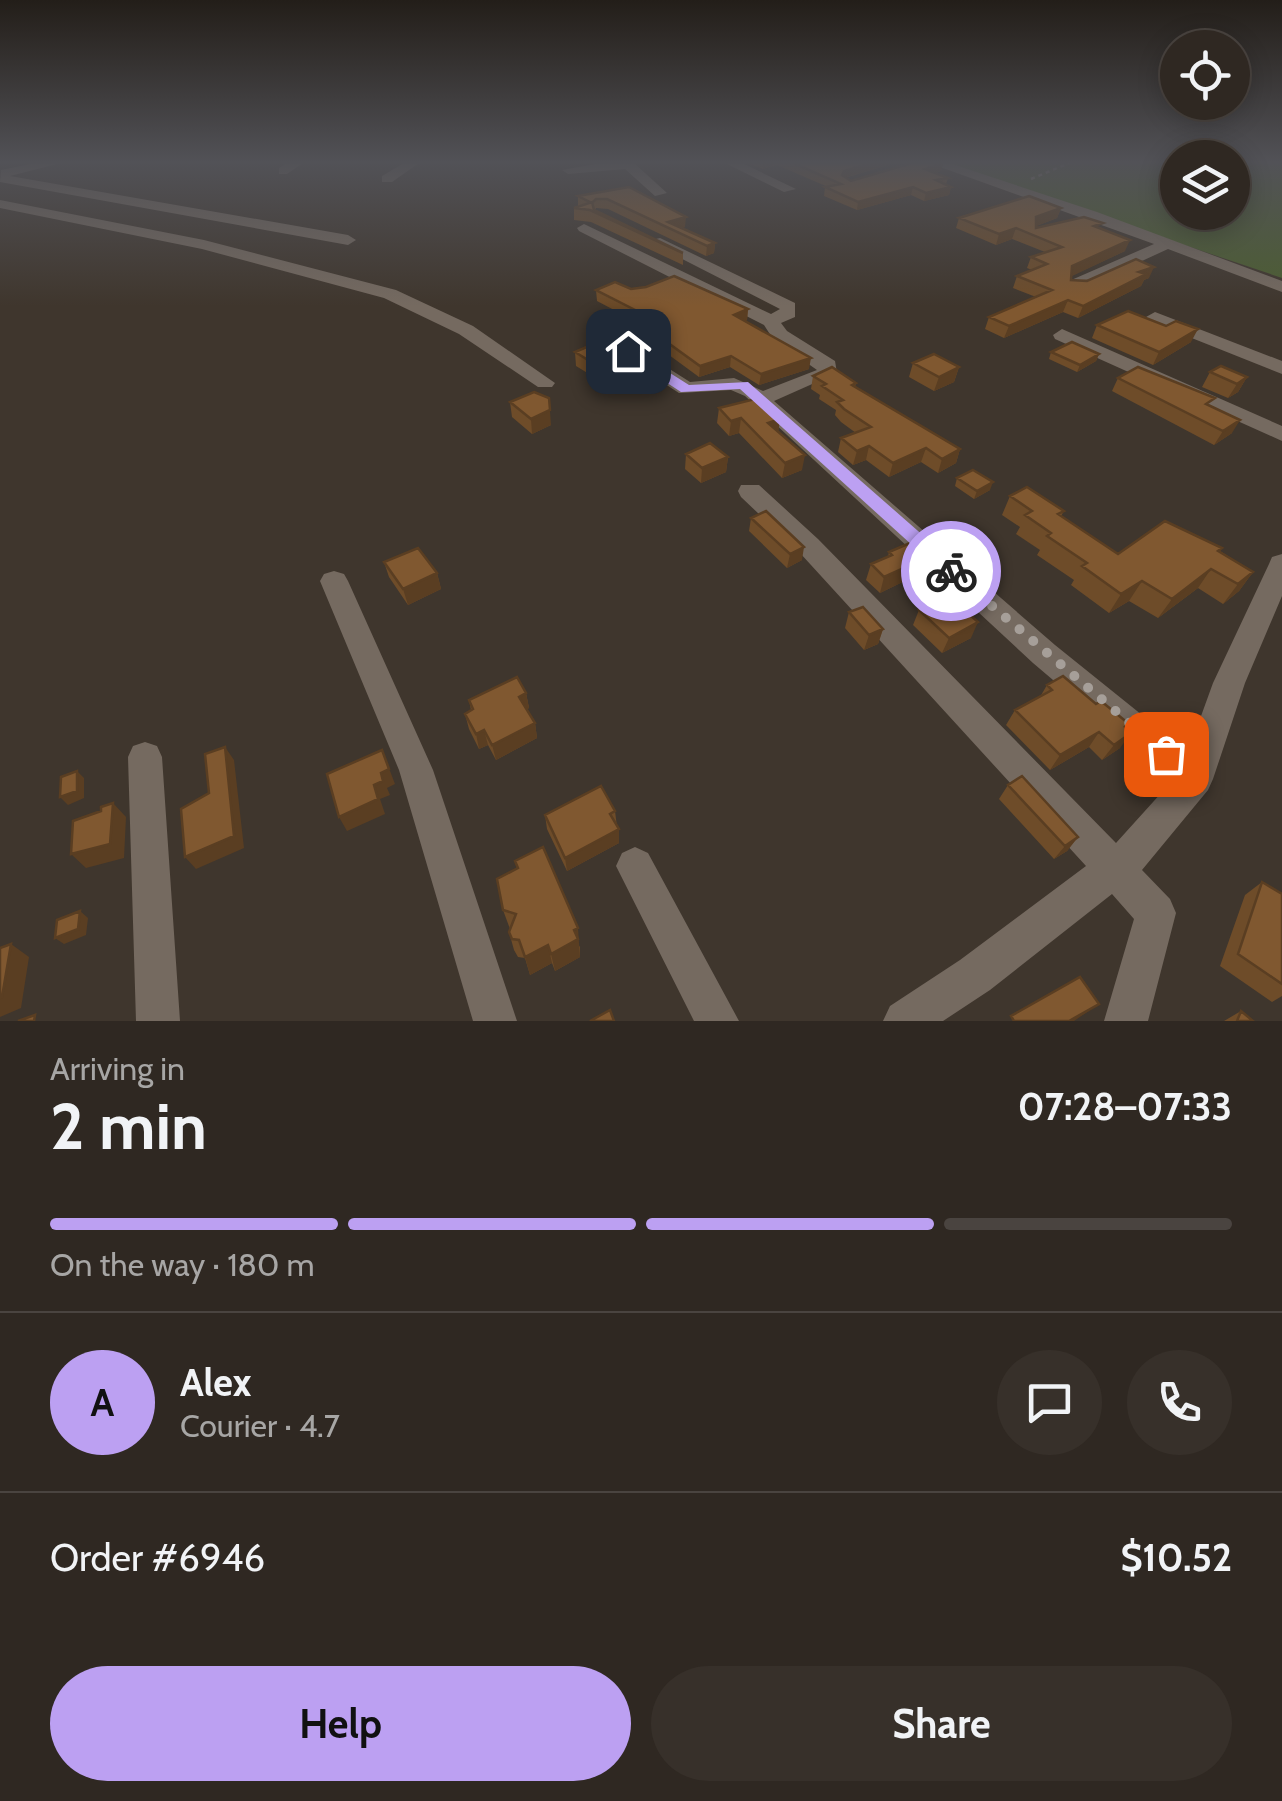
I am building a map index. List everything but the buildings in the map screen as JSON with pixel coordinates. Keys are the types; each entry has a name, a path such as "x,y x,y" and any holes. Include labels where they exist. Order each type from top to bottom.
{"street":[{"path":"34,211 204,244 390,294 466,330 544,384"},
{"path":"188,211 348,240"},
{"path":"1079,211 1282,287"},
{"path":"1057,227 1092,215"},
{"path":"584,228 771,321 775,332 830,369 756,395"},
{"path":"634,230 788,307 788,313 771,321"},
{"path":"1075,285 1169,243"},
{"path":"1155,317 1282,368"},
{"path":"598,332 686,389 734,384 756,395 1016,629 1196,779"},
{"path":"1062,335 1282,434"},
{"path":"750,492 809,546 1156,913 1126,1021"},
{"path":"905,1021 975,975 1130,855 1196,779 1229,684 1282,564"},
{"path":"334,582 416,770 495,1021"},
{"path":"146,757 158,1021"},
{"path":"635,866 717,1021"}],"green space":[{"path":"1083,211 1160,211 1160,230 1250,230 1250,211 1282,211 1282,278"}],"way so far":[{"path":"951,571 1166,754"}],"route":[{"path":"628,351 686,389 743,385 951,571"}]}
